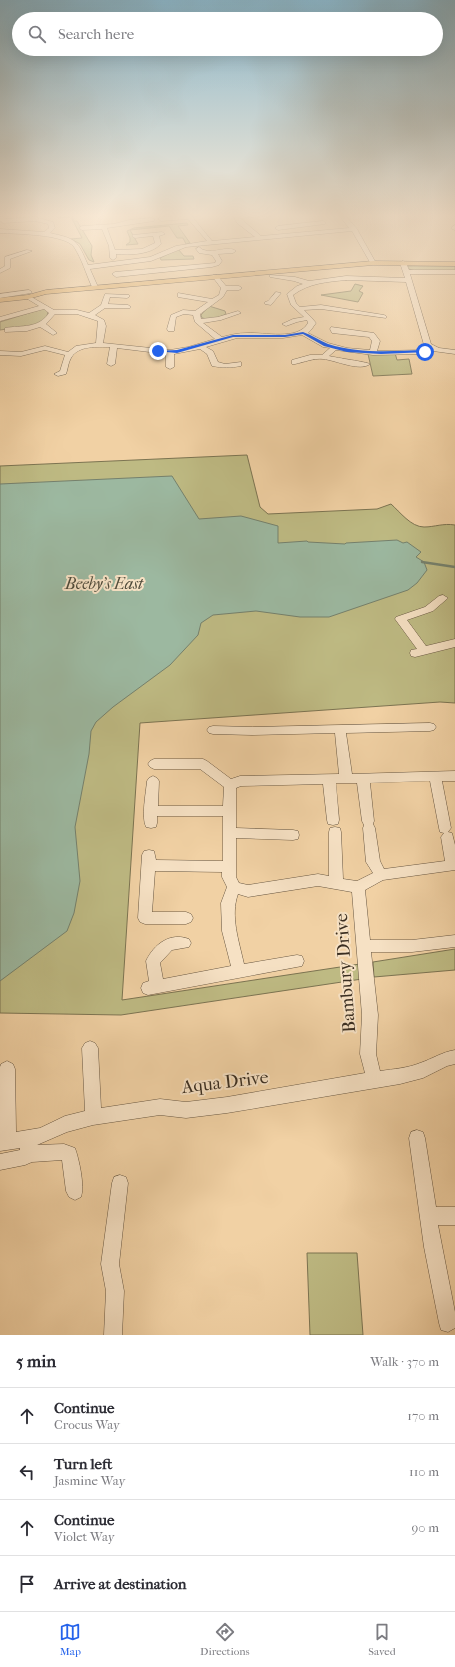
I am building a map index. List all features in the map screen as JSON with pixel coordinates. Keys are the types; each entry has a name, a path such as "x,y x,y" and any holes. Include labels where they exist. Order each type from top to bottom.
{"main road":[{"path":"0,299 46,292 212,276"}],"street":[{"path":"90,276 95,287"},
{"path":"171,329 173,316 180,313 196,313 223,294 224,288 215,276"},
{"path":"282,276 302,280 307,283"},
{"path":"408,276 428,345 444,352 455,352"},
{"path":"290,294 296,288 307,283 328,279 410,280"},
{"path":"224,288 239,288"},
{"path":"267,303 269,304 276,292 290,294"},
{"path":"28,294 36,303 53,312 77,312 90,315 101,320 102,326 99,346"},
{"path":"180,294 180,296 213,301"},
{"path":"58,374 63,372 69,354 81,347 114,346 170,352 201,346 220,339 240,335 285,336 303,333 311,326 312,323 309,318 291,302 290,294"},
{"path":"90,315 104,306 107,295 128,298 127,310 104,306"},
{"path":"0,320 45,307"},
{"path":"298,309 321,307 384,317"},
{"path":"8,330 22,330 42,324 47,321 53,312"},
{"path":"196,313 197,321 220,339"},
{"path":"197,321 219,318 238,313"},
{"path":"287,323 309,318"},
{"path":"42,324 53,333"},
{"path":"335,331 361,333 371,336 376,341 373,353"},
{"path":"303,333 334,348 373,353 425,352 432,348"},
{"path":"111,364 114,346"},
{"path":"201,346 210,353 215,364 225,366 238,364"},
{"path":"0,354 21,354 45,348 69,354"},
{"path":"324,357 334,348"},
{"path":"170,352 170,367"},
{"path":"345,362 350,356"},
{"path":"295,362 310,357 324,357 345,362 366,364"},
{"path":"443,598 429,609 400,619 420,651 455,643"},
{"path":"213,730 252,732 340,728 430,727"},
{"path":"340,728 346,778"},
{"path":"154,764 202,764 230,785"},
{"path":"230,785 229,877 234,886 248,891 318,880 358,887 381,875 454,865 435,776"},
{"path":"230,785 240,781 455,776"},
{"path":"363,778 373,862 381,875"},
{"path":"329,779 334,826 336,883"},
{"path":"153,781 151,817 230,811"},
{"path":"230,833 293,835"},
{"path":"186,918 145,918 149,860 230,867"},
{"path":"234,886 228,903 229,931 239,970"},
{"name":"Bambury Drive","path":"358,887 370,1015 368,1054 375,1079"},
{"path":"363,946 412,946 455,941"},
{"path":"184,943 168,944 153,961 153,987 239,970 297,961"},
{"path":"90,1048 93,1117"},
{"name":"Aqua Drive","path":"4,1143 28,1146 42,1136 64,1124 93,1117 160,1107 186,1110 227,1105 409,1074 423,1070 444,1059 455,1057"},
{"path":"4,1143 7,1069"},
{"path":"418,1138 433,1247 448,1323"},
{"path":"0,1162 25,1157 28,1146 64,1152 69,1154 75,1191"},
{"path":"113,1335 115,1291 110,1264 120,1183"},
{"path":"429,1216 455,1216"}],"shaded area":[{"path":"355,284 363,286 359,291 363,293 358,302 321,295 351,291"},
{"path":"209,306 225,311 226,314 220,317 208,319 202,318 201,315"},
{"path":"45,308 48,311 47,316 40,324 0,330 0,322"},
{"path":"395,353 397,360 409,359 412,374 373,376 368,354"},
{"path":"247,455 260,507 268,514 377,509 391,504 415,525 428,527 447,524 455,525 455,703 440,702 140,723 122,1000 360,964 362,979 121,1015 0,1013 0,466"},
{"path":"455,949 455,970 374,977 373,962"},
{"path":"307,1253 357,1253 363,1335 310,1335"}],"water":[{"name":"Beeby's East","path":"172,476 199,519 241,516 278,526 278,543 307,541 345,544 397,540 403,543 407,542 421,552 416,557 424,562 427,570 417,583 408,590 329,617 300,617 256,611 213,615 201,623 198,635 170,665 113,707 96,722 91,731 89,754 75,827 80,881 74,913 67,931 0,981 0,484"}],"waterway":[{"path":"422,562 455,567"}],"route":[{"path":"158,351 177,352 201,346 220,339 240,335 285,336 303,333 334,348 381,353 425,352"}]}
